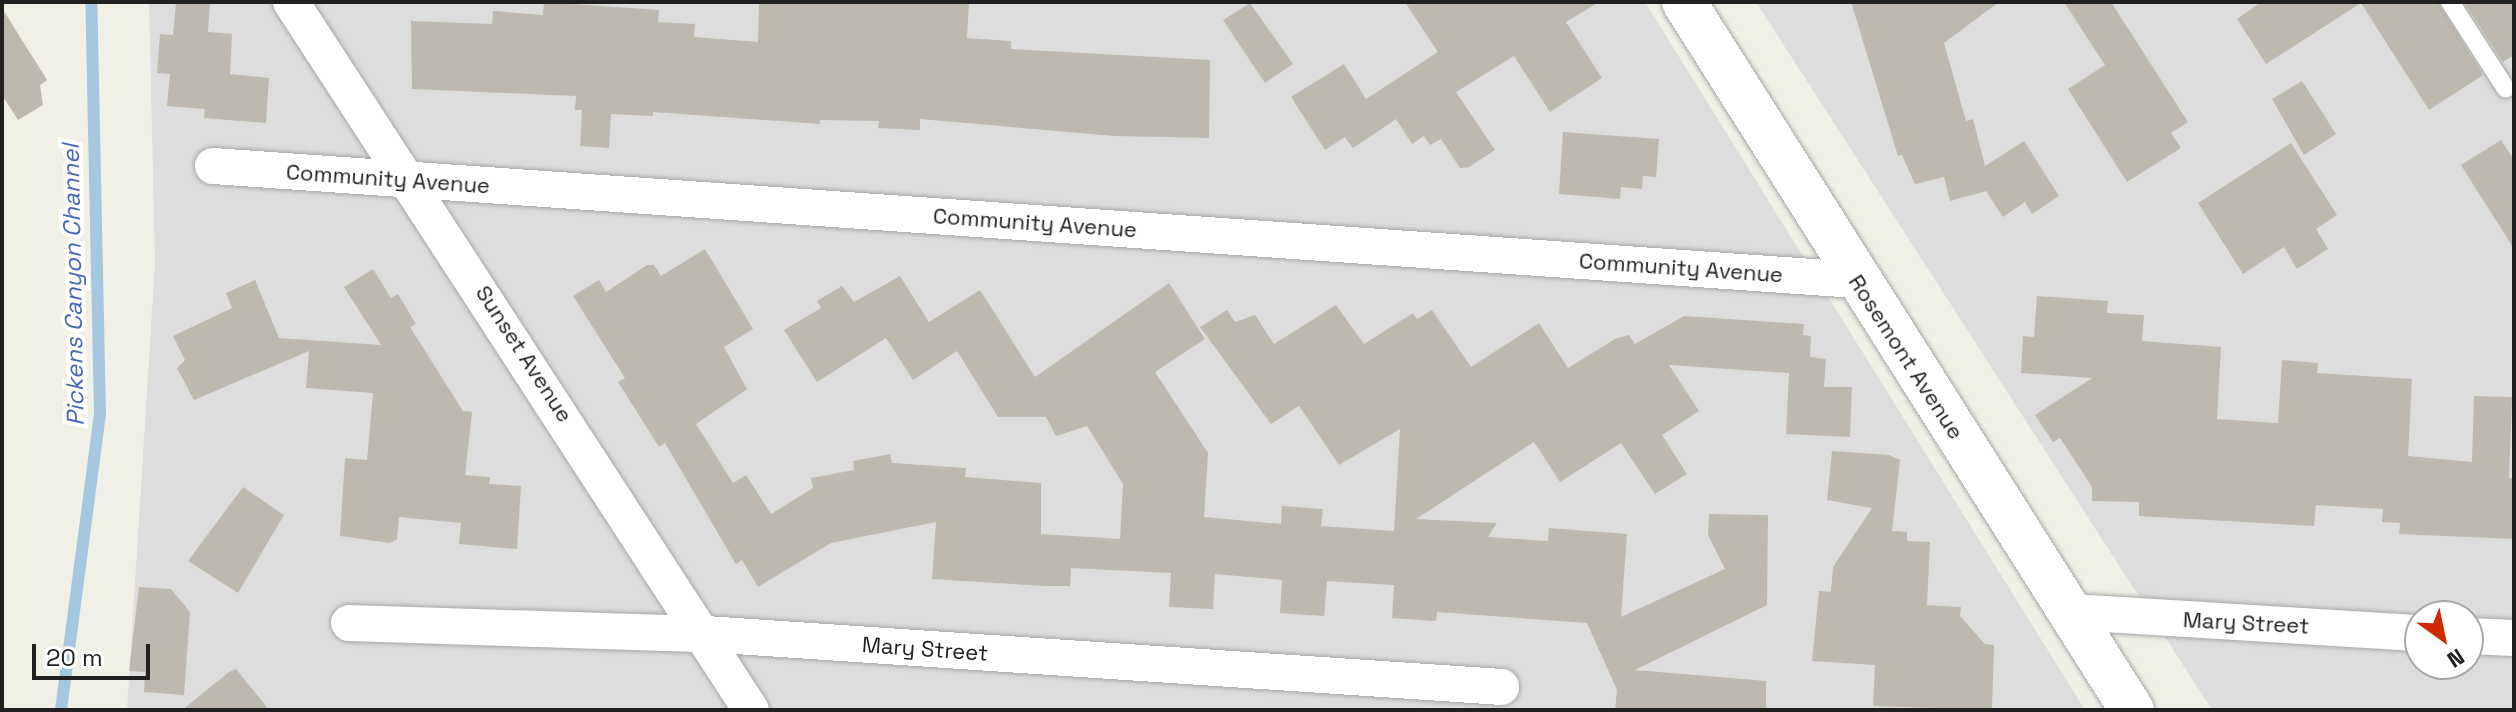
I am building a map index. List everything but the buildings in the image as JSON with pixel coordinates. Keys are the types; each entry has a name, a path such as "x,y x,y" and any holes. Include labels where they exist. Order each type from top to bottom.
{"street":[{"name":"Sunset Avenue","path":"291,2 706,634 751,710"},
{"name":"Rosemont Avenue","path":"1684,2 1856,280 2072,612 2132,710"},
{"name":"Community Avenue","path":"213,166 1856,280"},
{"name":"Mary Street","path":"2072,612 2404,632"},
{"name":"Mary Street","path":"349,623 706,634 1501,687"},
{"path":"2484,637 2514,638"}],"lane":[{"path":"2450,2 2506,89"}],"shaded area":[{"path":"149,2 1645,2 2085,710 127,710 155,263"},
{"path":"1756,2 2514,2 2514,710 2212,710"}],"waterway":[{"name":"Pickens Canyon Channel","path":"61,710 100,415 91,2"}]}
